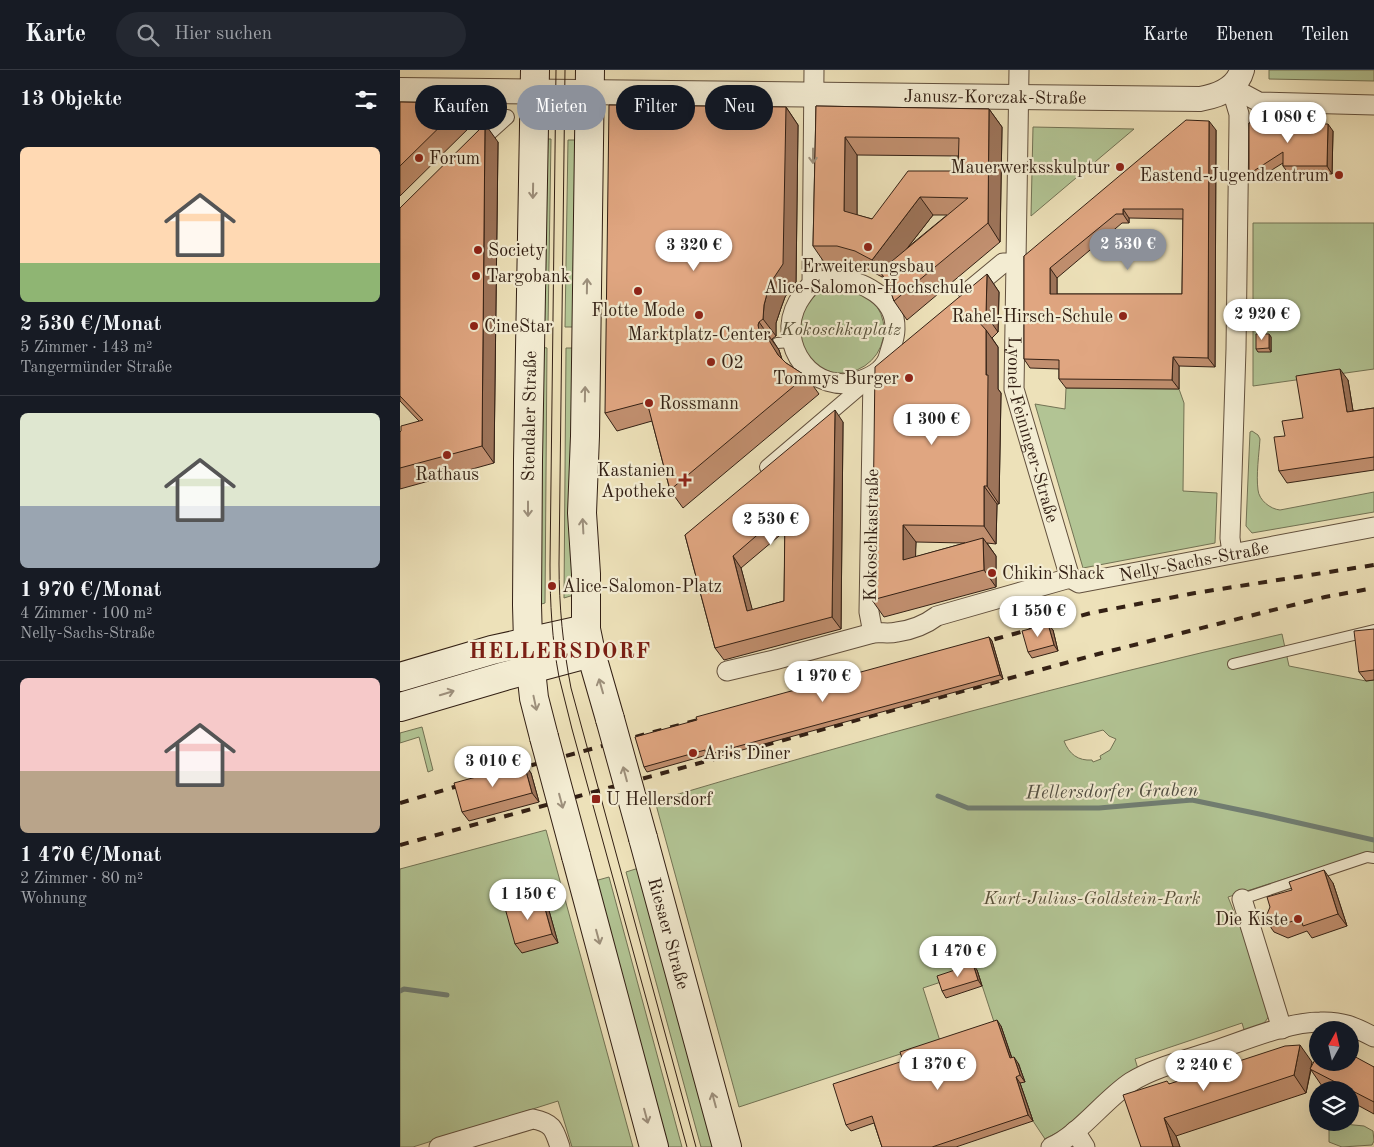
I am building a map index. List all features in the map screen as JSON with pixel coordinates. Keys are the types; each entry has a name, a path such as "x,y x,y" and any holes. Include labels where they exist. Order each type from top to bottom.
{"main road":[{"name":"Stendaler Straße","path":"528,642 528,460 535,80"},
{"path":"588,641 582,513 585,436 590,81"},
{"path":"400,677 492,650 528,642 588,641"},
{"path":"400,707 531,669 588,641"},
{"name":"Riesaer Straße","path":"588,641 727,1147"},
{"path":"528,642 534,698 654,1147"}],"street":[{"path":"812,284 814,70"},
{"name":"Lyonel-Feininger-Straße","path":"1019,70 1014,389 1070,578"},
{"path":"1237,79 1259,102 1374,105"},
{"path":"1232,553 1230,538 1236,349 1239,123 1237,79"},
{"name":"Janusz-Korczak-Straße","path":"400,90 535,80 590,81 814,94 1200,99 1211,97 1237,79"},
{"path":"470,151 493,130"},
{"path":"957,301 1003,263 1016,263"},
{"path":"873,376 855,383 834,383 815,376 800,362 785,343 795,307 812,284 845,279 873,290 884,300 892,314 895,329 888,358"},
{"path":"756,476 873,376 888,358 911,339"},
{"name":"Kokoschkastraße","path":"873,376 869,612 874,633"},
{"name":"Nelly-Sachs-Straße","path":"727,670 774,660 874,633 896,633 926,624 937,616 1070,578 1079,583 1374,526"},
{"path":"1242,899 1282,1029"},
{"path":"1051,1147 1075,1131 1132,1082 1162,1068 1282,1029 1318,1022 1335,1022 1353,1026 1374,1037"},
{"path":"440,1147 524,1120 533,1119 546,1122 554,1129 560,1147"},
{"path":"1075,1131 1085,1147"}],"lane":[{"path":"1233,664 1374,630"},
{"path":"1242,899 1367,857 1374,858"}],"green space":[{"path":"1269,70 1374,70 1374,81 1269,79"},
{"path":"1033,127 1134,129 1031,216"},
{"path":"543,139 551,139 548,327 540,326"},
{"path":"568,140 576,140 573,327 565,327"},
{"path":"1253,223 1374,223 1374,369 1253,386"},
{"name":"Kokoschkaplatz","path":"841,287 857,291 871,300 880,314 884,330 880,346 871,360 857,369 841,373 825,369 811,360 802,346 798,330 802,314 811,300 825,291"},
{"path":"541,347 547,348 545,603 538,605"},
{"path":"566,348 573,348 577,594 564,598"},
{"path":"1066,388 1179,389 1184,403 1183,491 1217,493 1215,543 1083,568 1035,404 1065,409"},
{"path":"1252,431 1260,439 1258,490 1263,500 1269,506 1280,510 1374,492 1374,512 1252,533 1246,526 1250,432"},
{"name":"Kurt-Julius-Goldstein-Park","path":"1282,634 1289,666 1366,681 1374,680 1374,855 1366,853 1228,897 1249,949 1270,1014 1263,1024 1245,1033 1242,1023 1135,1059 1138,1069 1129,1073 1060,1131 1045,1139 1033,1121 1020,1083 1024,1081 1019,1064 1014,1065 996,1028 977,970 923,988 940,1041 739,1107 655,801 967,712 1203,652","holes":["1103,730 1109,736 1116,739 1110,750 1100,756 1101,759 1093,762 1092,760 1075,756 1064,741"]},
{"path":"492,659 493,667 400,693 400,685"},
{"path":"422,727 433,770 428,772 419,737 400,743 400,733"},
{"path":"546,830 633,1147 572,1147 558,1101 413,1147 400,1147 400,869"},
{"path":"642,867 720,1147 701,1147 626,872"},
{"path":"609,877 682,1147 663,1147 591,882"},
{"path":"1359,1126 1373,1131 1374,1141 1372,1145 1342,1147 1329,1142 1329,1131 1359,1131"}],"building":[{"path":"400,102 415,102 415,130 437,130 400,166"},
{"name":"Marktplatz-Center","path":"609,105 616,105 616,130 695,130 695,106 705,106 705,130 773,130 773,107 786,107 783,264 768,290 763,319 758,325 759,330 767,332 770,342 778,355 786,363 806,376 670,490 647,402 605,413"},
{"path":"816,106 989,109 988,223 894,301 888,284 880,271 968,198 920,197 872,260 855,251 837,246 813,246","holes":["845,137 959,138 958,171 908,171 872,219 844,211"]},
{"path":"1186,120 1209,121 1208,358 1173,357 1172,380 1059,379 1059,360 1024,359 1024,256","holes":["1123,209 1183,209 1182,294 1050,294 1050,268 1116,214 1123,214"]},
{"path":"1249,123 1328,124 1327,166 1283,166 1283,152 1249,174"},
{"path":"479,130 485,130 482,446 400,468 401,426 423,420 400,396 400,208"},
{"path":"987,274 986,315 978,321 986,330 986,375 988,375 987,486 984,486 984,526 903,525 903,560 983,538 984,570 872,600 875,367"},
{"path":"1256,334 1269,334 1269,348 1256,349"},
{"path":"1340,369 1347,412 1374,408 1374,457 1279,471 1274,437 1285,436 1282,421 1303,418 1296,376"},
{"path":"835,410 832,617 715,648 685,535","holes":["785,511 784,601 747,611 733,556"]},
{"path":"1048,624 1054,645 1028,652 1022,631"},
{"path":"1374,629 1374,670 1359,672 1354,631"},
{"path":"989,637 1000,675 706,755 705,750 644,767 635,737 697,720 696,717"},
{"path":"524,764 532,793 462,812 454,783"},
{"path":"1324,870 1338,914 1303,926 1301,918 1279,926 1265,919 1270,907 1267,897 1292,890 1289,882"},
{"path":"542,898 552,934 515,944 505,908"},
{"path":"973,964 978,980 942,991 937,976"},
{"path":"997,1020 1010,1058 1014,1057 1020,1075 1016,1077 1028,1115 932,1147 882,1147 872,1116 846,1125 833,1084 903,1061 900,1052"},
{"path":"1300,1045 1294,1075 1164,1118 1173,1147 1141,1147 1123,1095 1167,1081 1169,1084 1285,1046"},
{"path":"1359,1059 1374,1067 1374,1102 1359,1094 1359,1081 1333,1081 1314,1071 1359,1071"}],"waterway":[{"name":"Hellersdorfer Graben","path":"938,796 968,808 1099,808 1192,800 1374,840"},
{"name":"Hellersdorfer Graben","path":"400,991 404,989 447,995"}],"tram line":[{"path":"556,70 550,565 555,649 559,677 572,729 687,1147"},
{"path":"565,70 559,564 564,642 571,688 696,1147"}],"railway":[{"path":"977,644 1091,613 1195,593 1374,565"},
{"path":"400,845 1102,653 1325,597 1374,588"},
{"path":"514,770 705,718"},
{"path":"400,803 468,783"}],"place":[{"name":"Forum","path":"419,158"},
{"name":"Mauerwerksskulptur","path":"1120,167"},
{"name":"Eastend-Jugendzentrum","path":"1339,175"},
{"name":"Erweiterungsbau Alice-Salomon-Hochschule","path":"868,247"},
{"name":"Society","path":"478,250"},
{"name":"Targobank","path":"476,276"},
{"name":"Flotte Mode","path":"638,291"},
{"name":"Marktplatz-Center","path":"699,315"},
{"name":"Rahel-Hirsch-Schule","path":"1123,316"},
{"name":"CineStar","path":"474,326"},
{"name":"O2","path":"711,362"},
{"name":"Tommys Burger","path":"909,378"},
{"name":"Rossmann","path":"649,403"},
{"name":"Rathaus","path":"447,455"},
{"name":"Kastanien Apotheke","path":"685,480"},
{"name":"Chikin Shack","path":"992,573"},
{"name":"Alice-Salomon-Platz","path":"552,586"},
{"name":"Ari's Diner","path":"693,753"},
{"name":"U Hellersdorf","path":"596,799"},
{"name":"Die Kiste","path":"1298,919"}],"district":[{"name":"HELLERSDORF","path":"560,650"}]}
